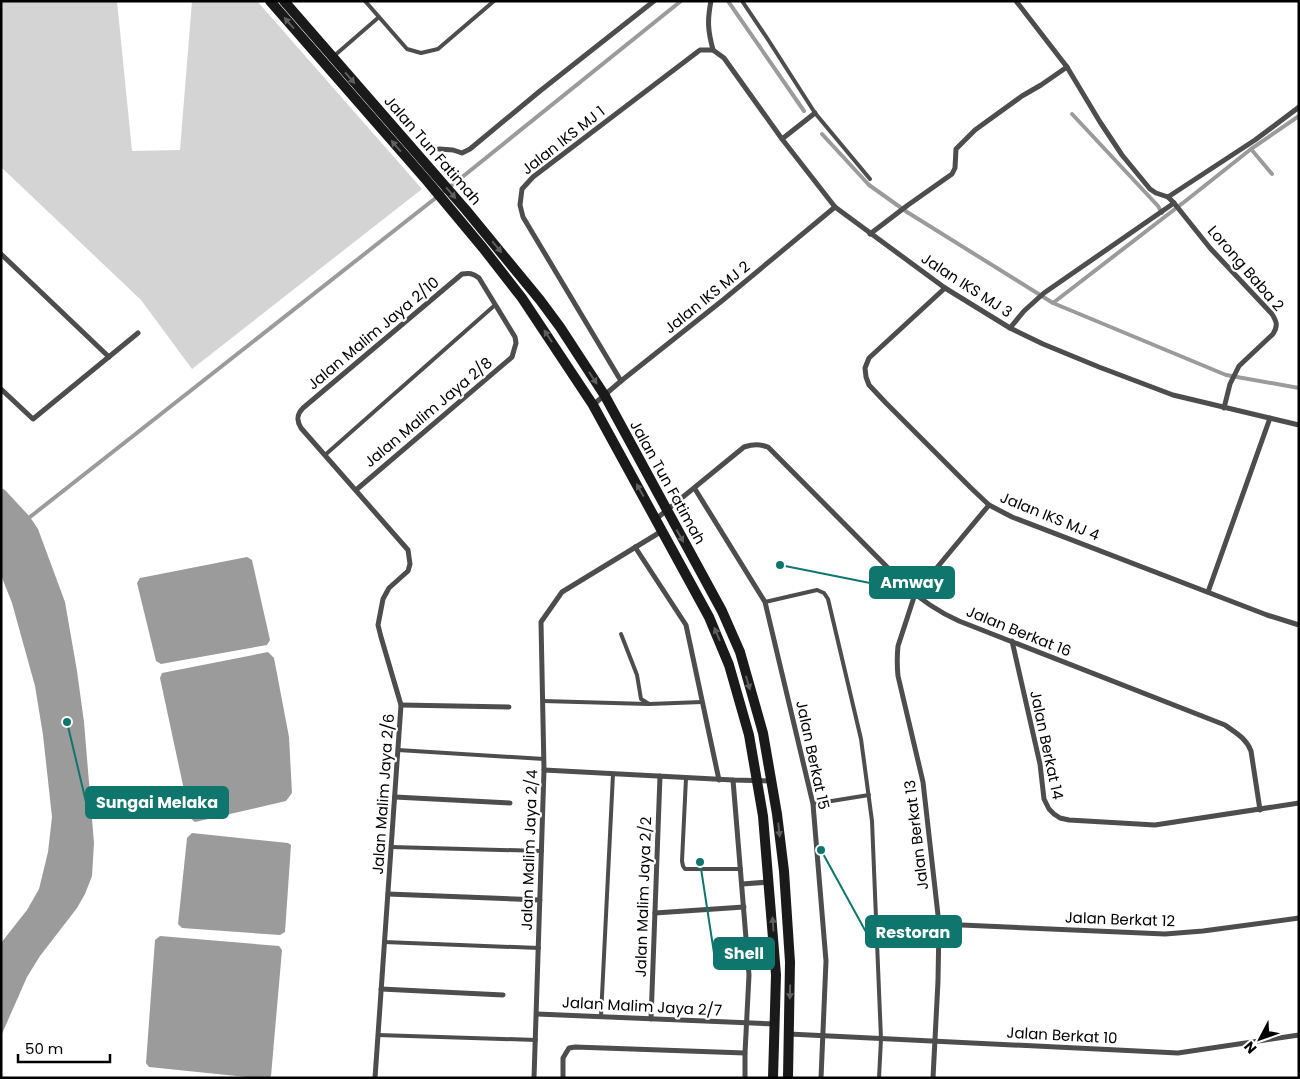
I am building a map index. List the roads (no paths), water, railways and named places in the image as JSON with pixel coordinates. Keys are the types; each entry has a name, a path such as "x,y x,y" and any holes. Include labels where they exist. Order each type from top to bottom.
{"main road":[{"name":"Jalan Tun Fatimah","path":"270,1 432,179 466,210 540,300 560,327 604,396 722,611 740,652 762,732 777,814 784,871 790,976 788,1078"},
{"name":"Jalan Tun Fatimah","path":"284,1 432,179 457,217 522,298 593,405 709,616 726,656 749,736 763,816 776,975 773,1078"}],"street":[{"path":"438,149 462,153 470,149 654,1"},
{"path":"711,1 708,14 708,31 713,50"},
{"name":"Lorong Baba 2","path":"1016,1 1067,67 1100,122 1122,154 1150,189 1168,197 1174,203 1210,248 1272,314 1276,321 1277,328 1273,334 1239,366 1230,384 1224,408"},
{"name":"Jalan IKS MJ 1","path":"621,381 523,217 520,205 522,189 533,177 700,50 713,50"},
{"name":"Jalan IKS MJ 3","path":"713,50 724,58 782,139 835,207 945,288 1010,328 1071,356 1172,395 1299,425"},
{"path":"870,234 952,174 956,149 976,130 1022,96 1067,67"},
{"path":"1168,197 1255,140 1299,107"},
{"path":"782,139 815,114"},
{"path":"1010,328 1024,311 1044,293 1174,203"},
{"name":"Jalan IKS MJ 2","path":"593,405 835,207"},
{"path":"1,254 109,357"},
{"name":"Jalan Malim Jaya 2/10","path":"297,418 298,413 303,408 462,274 469,273 479,278 495,305"},
{"name":"Jalan IKS MJ 4","path":"945,288 869,358 865,368 866,377 869,385 886,403 971,488 989,505 1012,516 1267,616 1299,625"},
{"name":"Jalan Malim Jaya 2/8","path":"356,490 512,357 516,343 515,337 495,305"},
{"path":"1,389 33,419 138,333"},
{"name":"Jalan Malim Jaya 2/6","path":"297,418 301,428 408,550 410,559 408,571 388,588 383,599 378,625 402,705 375,1078"},
{"path":"1208,592 1270,418"},
{"name":"Jalan Berkat 16","path":"656,519 744,447 753,444 768,447 915,594 936,610 1012,642 1226,725 1248,743 1251,751 1260,810"},
{"name":"Jalan Berkat 15","path":"695,489 765,602 813,804 826,962 821,1078"},
{"path":"915,594 989,505"},
{"path":"662,530 635,547 686,625 719,780"},
{"name":"Jalan Malim Jaya 2/4","path":"534,1078 544,770 541,622 562,592 635,547"},
{"name":"Jalan Berkat 13","path":"915,594 898,646 897,666 923,782 939,924 933,1078"},
{"name":"Jalan Berkat 14","path":"1012,642 1040,764 1044,799 1049,809 1060,818 1155,825 1299,803"},
{"path":"402,705 509,707"},
{"path":"544,770 757,782 772,781"},
{"name":"Jalan Malim Jaya 2/2","path":"651,1019 660,776"},
{"path":"733,780 749,975 745,1053 746,1078"},
{"path":"395,797 510,803"},
{"path":"742,884 769,882"},
{"path":"388,894 540,900"},
{"path":"655,913 744,907"},
{"name":"Jalan Berkat 12","path":"939,924 1165,934 1204,931 1299,918"},
{"path":"381,989 503,995"},
{"name":"Jalan Malim Jaya 2/7","path":"537,1014 775,1024"},
{"name":"Jalan Berkat 10","path":"789,1034 1178,1053 1299,1035"},
{"path":"563,1078 563,1058 569,1048 574,1047 745,1053"}],"lane":[{"path":"365,1 407,49 421,53 438,49 494,1"},
{"path":"742,1 815,114 870,179"},
{"path":"332,57 379,17"},
{"path":"325,455 495,305"},
{"path":"765,602 817,590 824,593 828,598 861,740 872,822 881,1039 879,1078"},
{"path":"621,634 638,675 641,699 649,704"},
{"path":"543,701 649,704 702,702"},
{"path":"398,750 544,759"},
{"path":"601,1016 613,774"},
{"path":"686,778 683,866 685,869 741,869"},
{"path":"813,804 869,795"},
{"path":"391,847 542,851"},
{"path":"384,942 539,948"},
{"path":"378,1036 536,1040"}],"waterway":[{"path":"30,517 456,182 681,1"},
{"path":"728,1 804,111"},
{"path":"1072,114 1158,206 1162,213"},
{"path":"1053,303 1251,149 1299,116"},
{"path":"822,134 869,185 907,212 1053,303 1226,375 1299,388"},
{"path":"1251,149 1272,174"}],"place":[{"name":"Amway","path":"780,565"},
{"name":"Sungai Melaka","path":"67,722"},
{"name":"Restoran","path":"821,850"},
{"name":"Shell","path":"700,862"}]}
